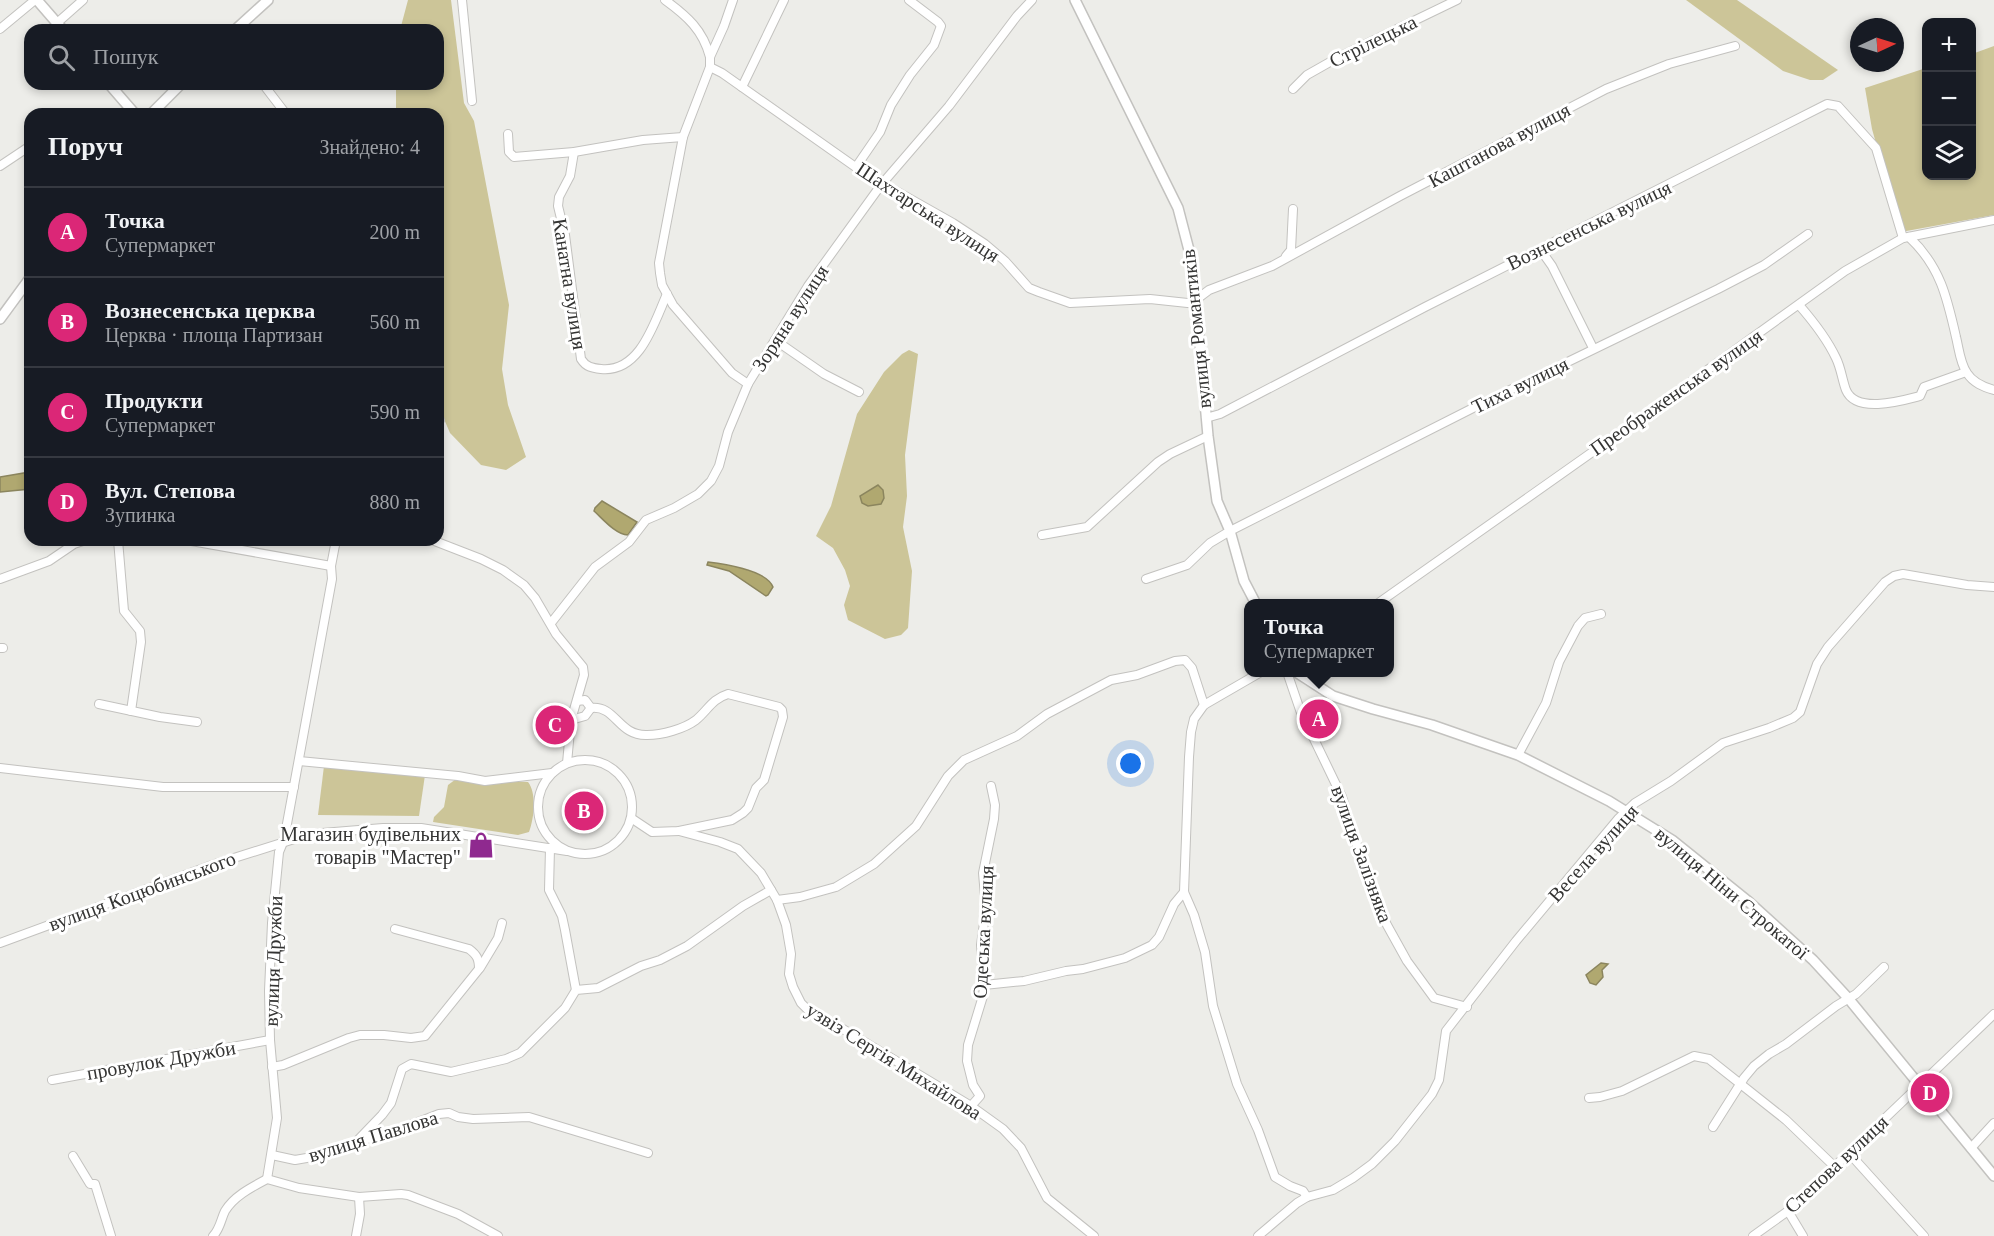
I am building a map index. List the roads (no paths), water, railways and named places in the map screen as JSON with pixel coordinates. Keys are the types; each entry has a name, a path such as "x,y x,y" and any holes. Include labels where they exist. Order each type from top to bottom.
{"street":[{"path":"0,29 36,0 58,24"},
{"path":"62,24 83,0"},
{"path":"242,24 268,0"},
{"path":"462,0 472,101"},
{"path":"665,0 687,16 707,43 710,68 683,136 659,263 662,285 673,305 732,373 748,384"},
{"path":"710,57 733,0"},
{"path":"742,87 784,0"},
{"path":"856,166 880,132 891,105 910,75 934,45 939,33 941,26 938,22 909,0"},
{"name":"Зоряна вулиця","path":"551,622 595,567 629,542 646,520 698,494 711,481 719,466 728,432 748,384 808,286 882,185 949,106 1017,16 1032,0"},
{"name":"вулиця Романтиків","path":"1075,0 1178,208 1190,254 1197,302 1206,418 1217,501 1230,531 1244,581 1254,599"},
{"name":"Стрілецька","path":"1293,89 1307,75 1327,63 1457,0"},
{"name":"Каштанова вулиця","path":"1197,302 1209,290 1272,266 1400,196 1606,89 1669,64 1735,46"},
{"name":"Шахтарська вулиця","path":"710,68 722,73 882,185 953,223 985,244 1005,261 1029,288 1070,303 1150,299 1197,302"},
{"path":"115,90 130,108"},
{"path":"158,108 175,90"},
{"path":"268,90 281,108"},
{"name":"Вознесенська вулиця","path":"1206,418 1220,414 1827,104 1838,106 1876,148 1906,237"},
{"path":"508,134 509,152 514,157 574,152 643,140 683,136"},
{"path":"0,166 24,150"},
{"name":"Канатна вулиця","path":"574,152 570,176 559,197 558,206 565,235 581,360 584,364 589,367 611,370 625,365 638,353 667,294"},
{"path":"1283,260 1291,250 1293,209"},
{"name":"Преображенська вулиця","path":"1383,599 1845,271 1906,237 1994,220"},
{"name":"Тиха вулиця","path":"1146,579 1187,565 1210,543 1230,531 1593,348 1764,265 1809,234"},
{"path":"1906,237 1927,256 1935,268 1948,304 1966,372 1980,385 1994,390"},
{"path":"1540,249 1552,266 1593,348"},
{"path":"0,319 24,286"},
{"path":"1799,304 1837,359 1846,391 1852,398 1873,404 1901,401 1920,396 1924,387 1966,372"},
{"path":"775,340 824,374 859,392"},
{"path":"1042,535 1087,527 1158,462 1208,436"},
{"path":"444,545 503,570 524,585 551,622 556,634 583,667 584,675 574,705 567,763"},
{"path":"0,579 49,561 71,546"},
{"path":"119,546 124,611 140,631 141,642 131,711"},
{"path":"220,546 332,566"},
{"name":"вулиця Дружби","path":"267,1179 277,1118 270,1040 269,991 272,923 279,852 284,840 294,787 332,579 335,546"},
{"name":"Весела вулиця","path":"1258,1236 1297,1203 1307,1197 1333,1190 1353,1178 1372,1164 1395,1141 1432,1094 1442,1070 1446,1031 1516,942 1626,811 1723,743 1769,728 1793,718 1800,712 1817,664 1828,647 1885,582 1894,576 1903,574 1967,585 1994,587"},
{"path":"1518,755 1546,702 1559,662 1578,626 1585,618 1600,615"},
{"path":"777,900 801,897 836,887 874,864 916,826 948,776 964,760 1017,736 1047,714 1111,680 1137,675 1175,661 1185,660 1204,705"},
{"path":"1252,677 1204,705 1194,719 1191,732 1184,892 1194,915 1205,952 1213,1006 1237,1084 1250,1111 1275,1177 1303,1191 1307,1197"},
{"name":"вулиця Залізняка","path":"1289,677 1300,710 1342,796 1373,896 1387,925 1407,961 1434,998 1467,1007"},
{"name":"вулиця Ніни Строкатої","path":"1304,677 1333,696 1373,710 1441,728 1518,755 1626,811 1672,840 1789,937 1848,998 1994,1176"},
{"path":"574,716 585,716 591,708 599,707 609,711 623,728 646,736 676,730 695,720 710,703 728,694 779,707 782,710 783,717 764,780 756,788 748,808 732,820 679,831 652,832 631,818"},
{"path":"577,701 585,700 591,708"},
{"path":"99,704 197,722"},
{"path":"592,760 603,764 616,772 629,791 632,802 631,818 623,836 606,849 590,854 567,851 549,838 542,826 538,816 540,792 552,773 567,763 592,760"},
{"path":"298,761 459,776 485,781 552,773"},
{"path":"0,768 164,788 294,787"},
{"name":"Одеська вулиця","path":"971,1106 980,1096 969,1074 967,1061 968,1045 984,986 981,945 986,908 983,873 994,819 995,805 991,786"},
{"name":"вулиця Коцюбинського","path":"0,943 284,840 310,834 383,828 421,828 567,851"},
{"name":"узвіз Сергія Михайлова","path":"679,831 738,849 761,873 777,900 786,925 791,954 789,974 801,1003 809,1011 971,1106 1013,1138 1021,1148 1047,1198 1094,1236"},
{"path":"356,1142 391,1103 402,1069 411,1064 452,1072 506,1059 520,1053 565,1008 576,990 565,930 549,890 550,848"},
{"path":"576,990 598,988 641,966 660,960 687,946 743,906 771,890"},
{"path":"984,986 1024,981 1125,958 1152,945 1159,937 1174,903 1184,892"},
{"path":"272,1067 360,1035 411,1038 425,1036 479,969 498,938 502,923"},
{"path":"395,929 469,950 476,954 479,969"},
{"path":"1713,1127 1740,1083 1769,1054 1856,994 1884,967"},
{"name":"Степова вулиця","path":"1753,1236 1788,1211 1994,1014"},
{"name":"провулок Дружби","path":"51,1080 270,1040"},
{"path":"1589,1098 1622,1091 1694,1056 1709,1059 1786,1120 1835,1167"},
{"name":"вулиця Павлова","path":"272,1155 295,1160 307,1158 387,1134 439,1114 449,1113 473,1119 529,1117 648,1153"},
{"path":"1971,1148 1994,1123"},
{"path":"1850,1153 1924,1236"},
{"path":"73,1156 90,1184 96,1184 111,1236"},
{"path":"213,1236 217,1232 227,1207 240,1195 267,1179 280,1185 359,1197 401,1194 458,1214 498,1236"},
{"path":"356,1236 360,1214 359,1197"},
{"path":"1788,1211 1803,1236"}],"place":[{"name":"Точка","path":"1319,719"},
{"name":"Продукти","path":"555,725"},
{"name":"Вознесенська церква","path":"584,811"},
{"name":"Магазин будівельних товарів \"Мастер\"","path":"481,845"},
{"name":"Вул. Степова","path":"1930,1093"}]}
